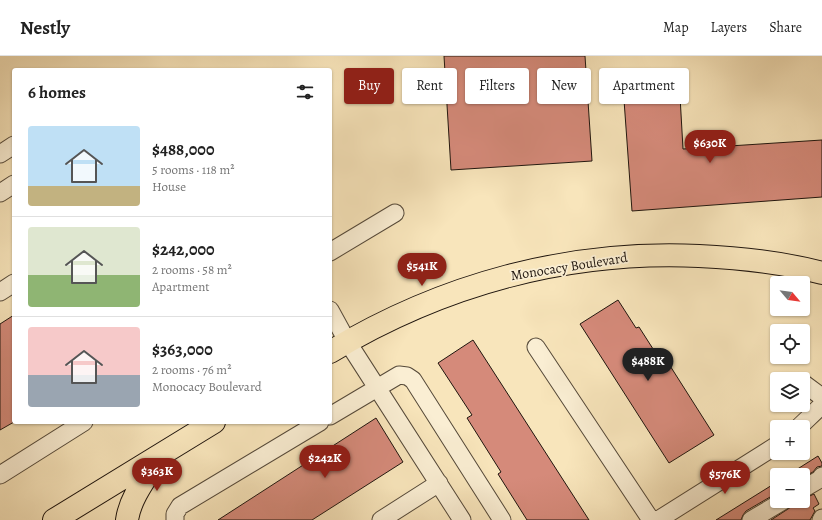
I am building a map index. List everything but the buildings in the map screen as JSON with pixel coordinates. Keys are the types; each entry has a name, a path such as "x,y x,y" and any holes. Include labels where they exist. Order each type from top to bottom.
{"main road":[{"name":"Monocacy Boulevard","path":"339,346 392,319 451,294 503,277 588,260 630,256 677,255 723,257 780,263 822,273"},
{"path":"54,520 211,424"},
{"path":"127,520 128,510 134,498 161,455"}],"street":[{"path":"0,154 12,146"},
{"path":"0,193 12,185"},
{"path":"332,251 395,213"},
{"path":"0,292 12,284"},
{"path":"332,318 339,346 377,388 462,520"},
{"path":"536,347 651,520"},
{"path":"332,415 399,375 407,376 413,380 502,520"},
{"path":"810,389 822,398"},
{"path":"806,420 822,405"},
{"path":"0,476 81,424"},
{"path":"175,520 175,514 180,506 317,424"},
{"path":"658,520 770,449"},
{"path":"810,486 821,480"},
{"path":"381,520 439,483"},
{"path":"751,520 771,508"}]}
